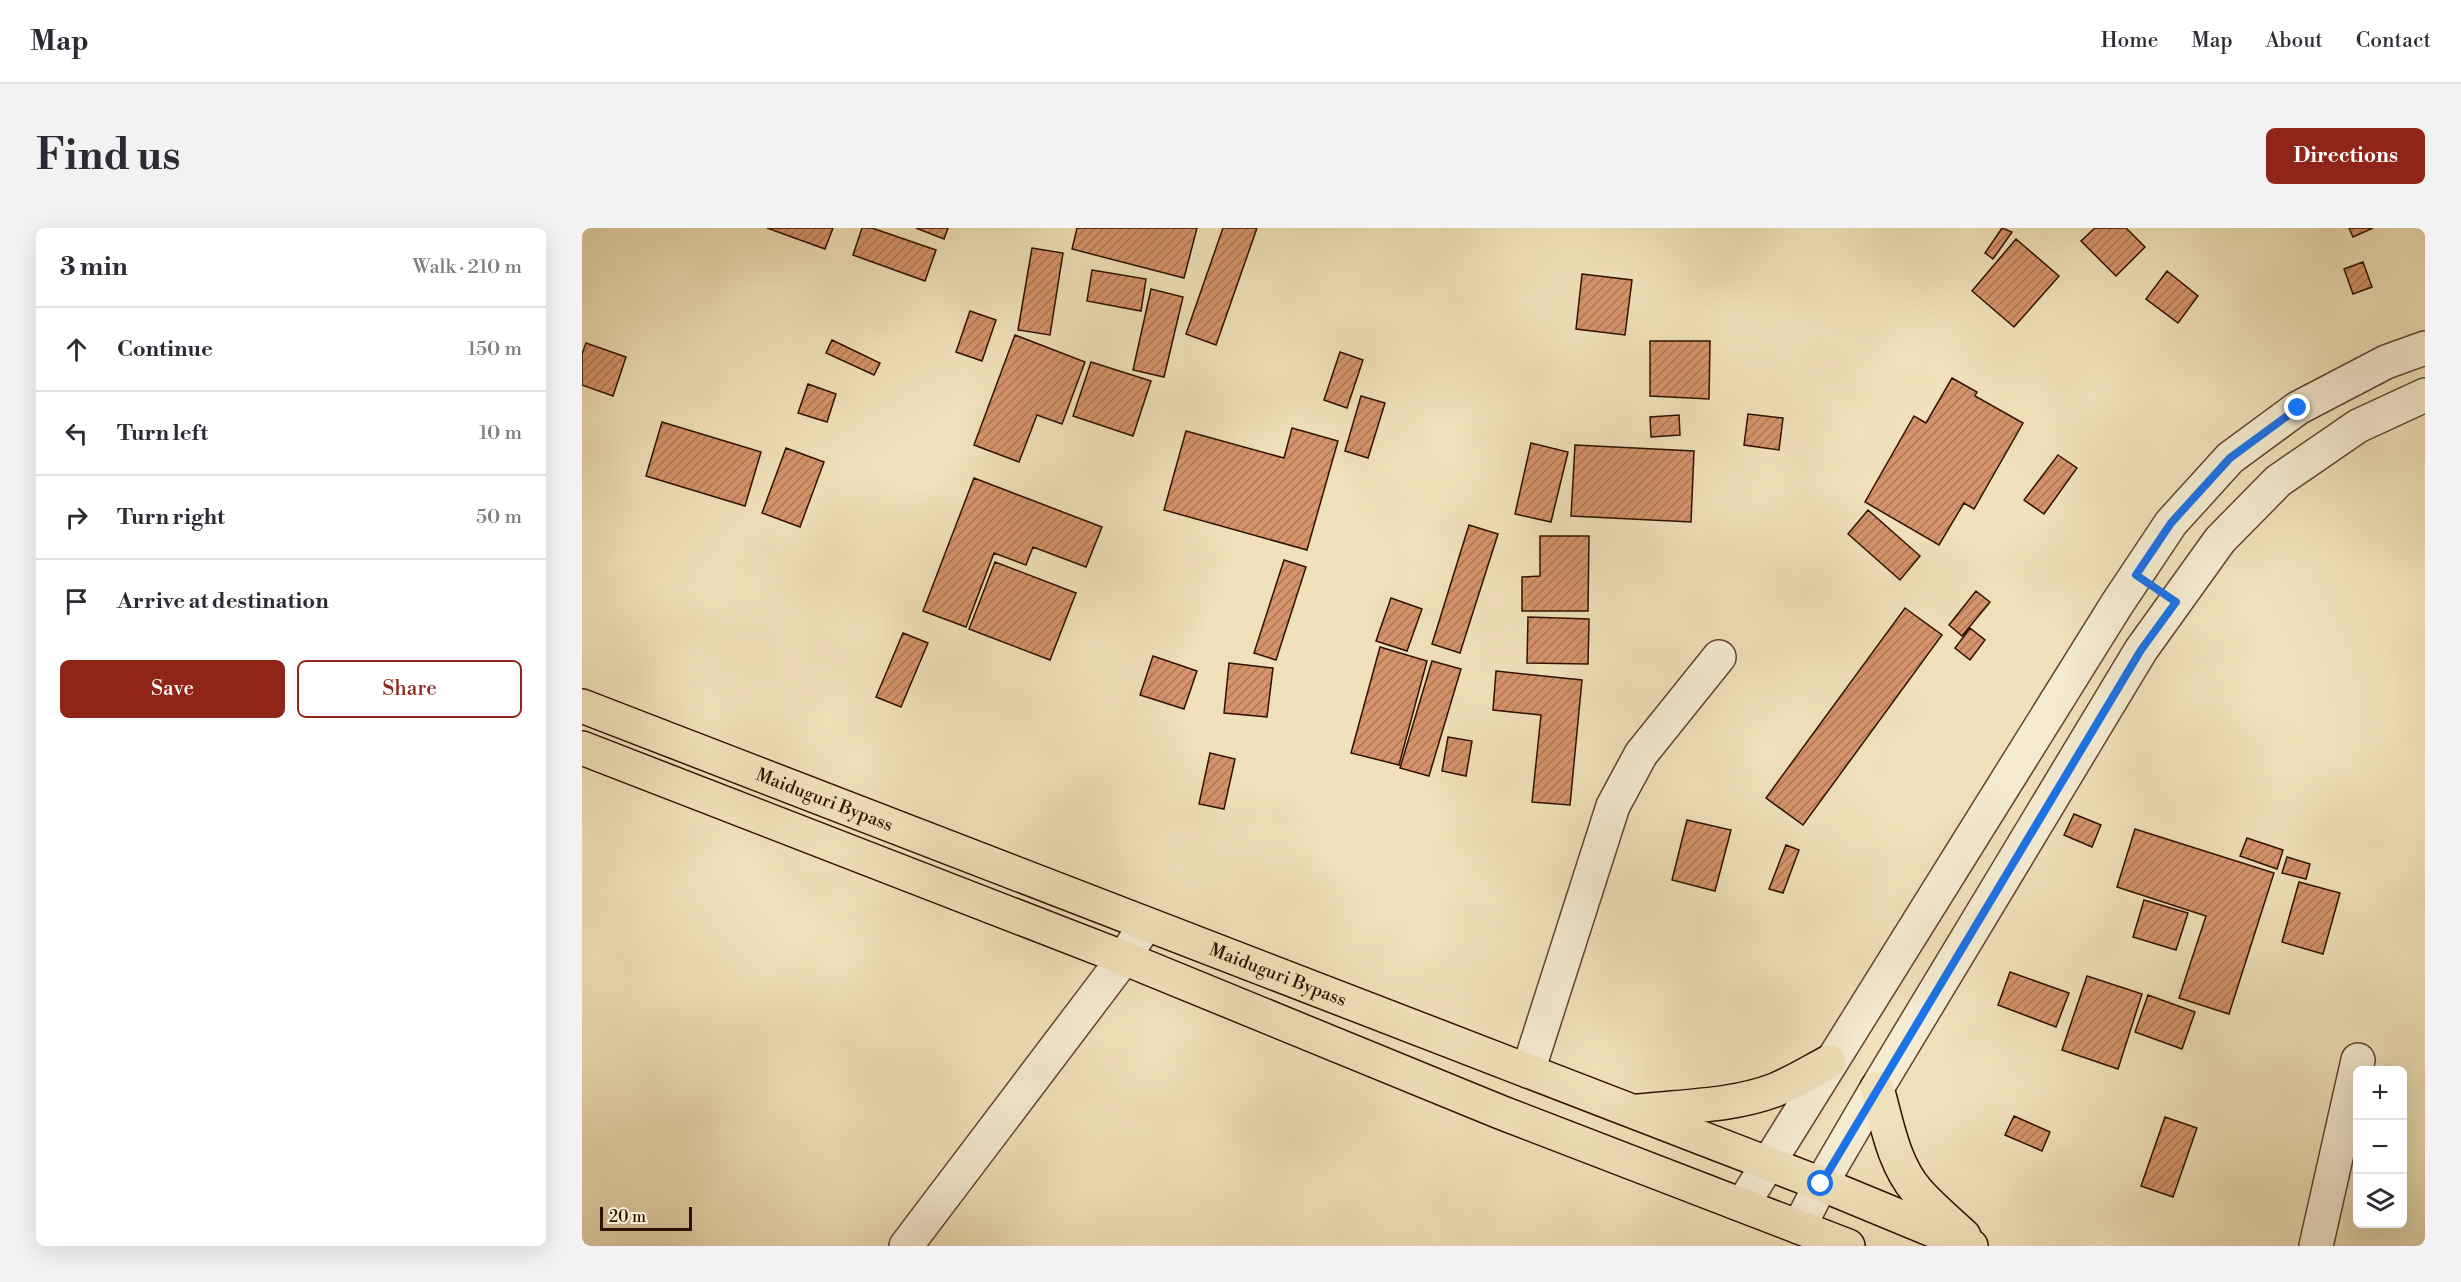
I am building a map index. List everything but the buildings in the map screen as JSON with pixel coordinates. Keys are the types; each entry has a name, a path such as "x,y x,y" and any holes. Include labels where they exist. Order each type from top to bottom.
{"highway":[{"name":"Maiduguri Bypass","path":"582,706 1821,1184 1973,1246"},
{"path":"582,748 1124,958 1500,1112 1848,1246"},
{"path":"1632,1111 1725,1102 1754,1096 1777,1089 1829,1062"},
{"path":"1877,1088 1894,1149 1903,1169 1917,1191 1973,1246"}],"street":[{"path":"1743,1204 1829,1062 2171,523 2230,458 2298,408 2386,362 2425,348"},
{"path":"1799,1227 1821,1184 1877,1088 2141,650 2220,540 2278,481 2358,426 2425,395"},
{"path":"2136,575 2176,602"},
{"path":"1528,1071 1613,806 1641,754 1719,657"},
{"path":"906,1246 1124,958 1145,925"},
{"path":"2316,1246 2358,1060"}],"route":[{"path":"1821,1184 2141,650 2176,602 2136,575 2171,523 2230,458 2298,408"}]}
